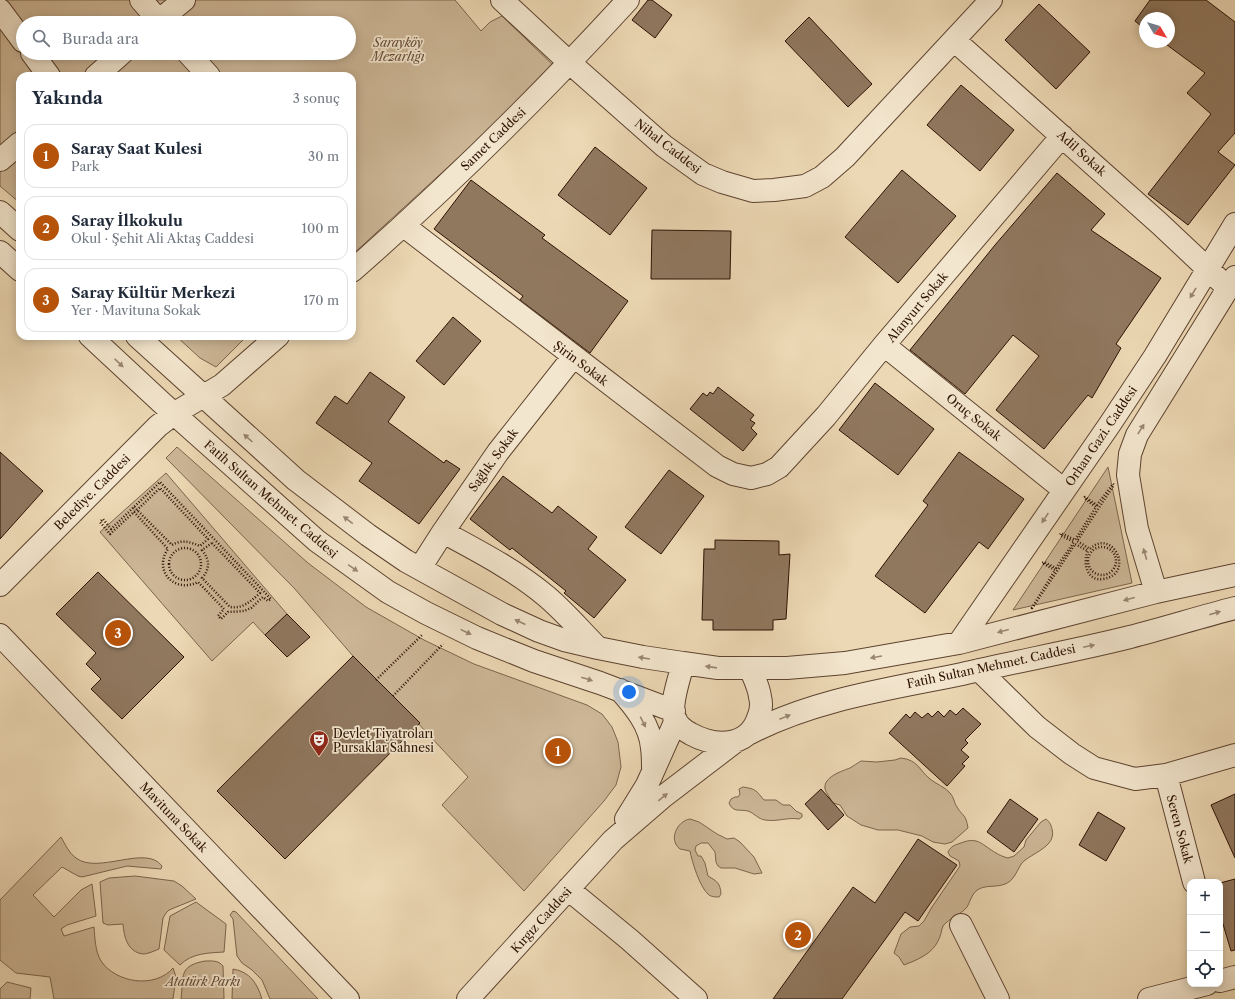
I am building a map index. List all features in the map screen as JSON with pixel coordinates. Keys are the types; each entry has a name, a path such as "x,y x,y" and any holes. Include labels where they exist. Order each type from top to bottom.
{"street":[{"path":"141,0 154,16"},
{"path":"166,16 184,0"},
{"name":"Nihal Caddesi","path":"502,0 570,63 664,146 703,174 722,182 753,191 805,186 822,177 845,157 991,0"},
{"name":"Samet Caddesi","path":"356,268 404,226 570,63 628,0"},
{"path":"0,10 16,32"},
{"name":"Adil Sokak","path":"954,40 1208,268 1232,282"},
{"path":"37,60 46,72"},
{"path":"101,72 114,60"},
{"path":"194,60 205,72"},
{"name":"Alanyurt Sokak","path":"767,474 779,466 826,416 884,345 1062,136"},
{"path":"0,160 16,146"},
{"path":"0,212 16,226"},
{"name":"Orhan Gazi. Caddesi","path":"959,643 1130,393 1235,224"},
{"name":"Şirin Sokak","path":"404,226 717,466 733,474 751,478 767,474"},
{"path":"0,252 16,266"},
{"path":"1156,592 1137,529 1128,475 1130,454 1137,435 1232,282"},
{"name":"Fatih Sultan Mehmet. Caddesi","path":"96,340 245,436 296,480 368,535 420,568 502,614 539,631 564,640 643,658 718,668 787,668 845,663 959,643 1156,592 1235,575"},
{"name":"Fatih Sultan Mehmet. Caddesi","path":"140,340 192,402 317,541 388,592 448,624 534,661 620,690 675,715 685,730 703,740 720,743 743,737 789,715 831,702 896,686 979,670 1130,637 1235,608"},
{"path":"192,402 222,385 273,340"},
{"path":"192,402 254,342"},
{"name":"Oruç Sokak","path":"884,345 1064,490"},
{"name":"Sağlık. Sokak","path":"420,568 498,452 573,357"},
{"name":"Belediye. Caddesi","path":"0,585 158,426 192,402"},
{"path":"443,532 472,547 525,580 547,597 598,648"},
{"name":"Mavituna Sokak","path":"0,635 348,999"},
{"path":"675,715 676,692 683,663"},
{"path":"743,737 757,722 761,711 761,698 757,683 750,668"},
{"path":"979,670 1037,727 1072,754 1094,768 1136,779 1166,775 1235,756"},
{"path":"620,690 644,722 652,748 653,772"},
{"name":"Kırgız Caddesi","path":"613,840 640,799 653,772 675,715"},
{"name":"Kırgız Caddesi","path":"468,999 613,840 664,796 743,737"},
{"name":"Seren Sokak","path":"1166,775 1193,879"},
{"path":"568,889 630,940 696,999"},
{"path":"961,925 998,999"},
{"path":"1223,980 1235,977"},
{"path":"1149,999 1195,987"}],"path":[{"path":"135,510 168,549 164,554 163,562 168,579 174,584 180,585 188,585 198,582 224,609 218,616 221,619 228,612 244,611 251,608 264,597 268,601 271,599 160,482 135,510 111,528 103,519 100,522 110,534 135,510 160,488 208,539 200,546 189,541 172,545 135,510"},
{"path":"1112,484 1114,485 1078,541 1090,549 1100,543 1107,544 1118,554 1119,567 1112,576 1102,580 1092,577 1085,564 1088,551 1076,544 1032,608 1034,603 1056,570 1042,563 1044,562 1056,568 1074,542 1060,535 1061,533 1075,540 1096,507 1084,498 1086,497 1097,505 1112,484"},
{"path":"212,543 260,593 250,602 238,607 226,604 202,578 206,573 209,563 208,558 202,550 204,550 212,543"},
{"path":"188,547 199,556 201,566 196,575 192,578 182,580 177,578 170,571 168,561 170,556 177,548 188,547"},
{"path":"1100,547 1112,551 1116,560 1113,570 1105,575 1098,575 1092,571 1088,562 1091,552 1100,547"},
{"path":"376,680 448,624"},
{"path":"393,696 448,624"}],"green space":[{"name":"Sarayköy Mezarlığı","path":"0,0 455,0 481,31 490,22 502,16 556,68 356,251 356,72 16,72 16,200 0,186"},
{"path":"180,340 243,340 216,367 200,358"},
{"path":"177,447 308,563 366,607 424,640 474,664 587,705 602,714 612,727 618,742 621,767 616,785 604,801 524,891 442,805 468,777 353,656 294,588 166,458"},
{"path":"1108,467 1132,583 1013,610"},
{"path":"166,473 287,614 265,635 253,622 212,661 100,532"},
{"path":"901,758 915,763 926,776 946,789 965,818 968,828 952,842 945,844 933,842 922,836 898,830 878,830 861,825 847,816 840,805 833,803 825,789 825,785 830,778 861,761 877,762"},
{"path":"743,787 756,791 764,800 776,800 783,805 790,805 802,814 802,817 799,819 765,820 748,811 733,808 729,803 731,799 738,797 740,794 739,789"},
{"path":"690,819 699,822 727,839 734,838 740,842 754,857 762,873 754,874 735,868 721,868 716,862 715,852 708,843 701,843 696,846 695,850 698,856 701,856 705,863 708,876 718,883 721,890 719,897 712,897 709,895 700,881 690,851 680,849 676,845 675,841 674,836 678,827 685,820"},
{"path":"1046,819 1051,825 1053,835 1047,845 1026,859 1008,883 979,889 976,891 967,907 943,926 939,939 932,950 919,959 904,965 899,957 894,953 901,934 910,927 919,926 924,921 960,866 959,861 950,856 948,852 950,848 972,840 980,842 1008,858 1014,856 1024,847 1026,840 1041,822"},
{"path":"61,837 67,848 74,856 85,862 96,863 145,858 155,860 162,866 161,869 127,866 82,877 62,867 33,895 54,917 81,890 92,884 96,916 67,925 61,929 64,936 94,927 96,949 101,961 116,974 136,981 156,979 165,975 173,968 176,977 173,999 54,999 50,977 16,973 0,960 0,900"},
{"path":"135,876 174,881 196,899 169,910 166,913 163,918 159,949 145,954 138,953 133,950 127,943 123,924 108,925 103,923 100,882 109,878"},
{"path":"196,902 226,924 224,952 206,953 195,956 180,965 164,950 170,916"},
{"path":"233,911 236,912 318,999 270,999 262,980 242,963 237,956 233,919 230,915"},
{"name":"Atatürk Parkı","path":"205,961 217,962 223,966 224,999 181,999 183,978 186,969 196,963"},
{"path":"233,969 239,970 252,979 258,988 262,999 232,999"},
{"path":"7,982 31,988 30,999 0,999 0,989"}],"building":[{"path":"648,0 652,0 672,15 655,38 632,20"},
{"path":"1150,0 1206,0 1235,22 1235,133 1218,152 1235,165 1188,225 1148,194 1211,114 1187,93 1205,73 1171,48 1175,48 1175,12 1141,12"},
{"path":"1039,4 1090,52 1056,89 1005,40"},
{"path":"1139,15 1139,24 1135,21"},
{"path":"809,17 872,84 848,107 785,41"},
{"path":"961,85 1014,130 980,171 927,125"},
{"path":"595,147 647,188 610,235 558,195"},
{"path":"902,170 956,216 898,283 845,237"},
{"path":"1057,173 1105,214 1091,230 1161,278 1116,344 1121,348 1092,398 1088,395 1044,449 996,410 1039,356 1013,335 965,394 910,350 995,245"},
{"path":"471,180 545,235 542,238 628,301 590,353 520,300 523,296 434,229"},
{"path":"652,230 731,231 730,279 651,279"},
{"path":"453,317 481,341 444,385 416,361"},
{"path":"370,372 405,397 388,422 444,463 446,460 460,469 419,524 359,481 372,463 316,423 335,396 347,404"},
{"path":"875,383 934,429 898,475 839,430"},
{"path":"718,387 754,415 750,420 755,423 751,428 757,434 743,451 690,409 703,393 707,396 710,392 713,394"},
{"path":"0,452 43,491 0,539"},
{"path":"959,452 1024,499 988,549 979,542 925,613 875,576 928,505 923,501"},
{"path":"669,470 704,496 661,554 625,527"},
{"path":"503,476 552,513 558,506 597,537 588,549 626,580 594,618 564,593 566,591 512,548 510,550 470,519"},
{"path":"715,540 779,541 779,555 790,554 786,619 773,620 773,630 713,630 713,620 702,620 704,549 715,549"},
{"path":"98,572 184,657 122,719 91,689 101,679 86,664 96,653 56,614"},
{"path":"287,614 310,637 287,657 265,635"},
{"name":"Devlet Tiyatroları Pursaklar Sahnesi","path":"353,656 420,723 285,859 217,791"},
{"path":"963,708 981,724 965,740 968,743 961,750 969,757 962,764 965,766 947,786 889,733 906,714 910,718 915,712 922,718 928,713 932,717 938,711 944,717 950,710 956,715"},
{"path":"821,789 844,815 828,830 805,804"},
{"path":"1235,794 1235,858 1211,805"},
{"path":"1010,799 1038,819 1014,852 987,832"},
{"path":"1098,812 1125,828 1106,861 1079,845"},
{"path":"918,839 957,865 918,921 905,912 842,999 773,999 853,887 875,903"},
{"path":"1235,879 1235,950 1231,951 1223,924 1223,882"}],"place":[{"name":"Saray Kültür Merkezi","path":"118,633"},
{"name":"Saray Saat Kulesi","path":"558,751"},
{"name":"Devlet Tiyatroları Pursaklar Sahnesi","path":"319,757"},
{"name":"Saray İlkokulu","path":"798,935"}]}
